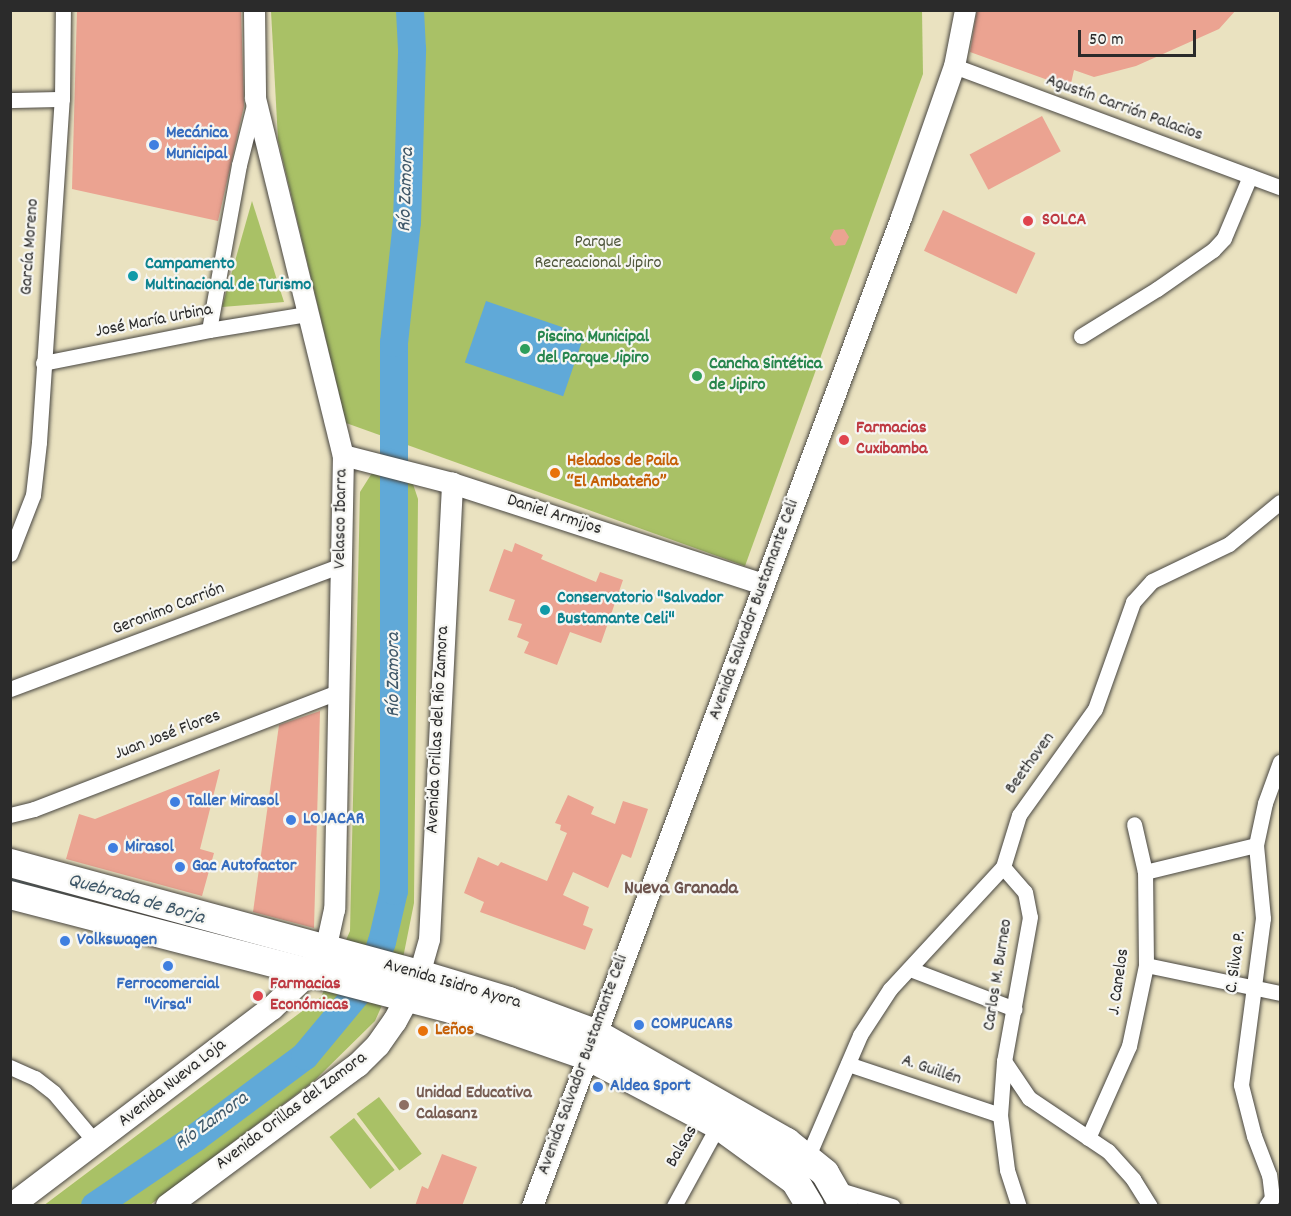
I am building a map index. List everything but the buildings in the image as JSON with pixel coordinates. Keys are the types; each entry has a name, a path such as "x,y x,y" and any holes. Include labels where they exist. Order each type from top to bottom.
{"highway":[{"name":"Avenida Isidro Ayora","path":"10,863 80,882 324,963"},
{"name":"Avenida Isidro Ayora","path":"10,895 74,911 324,963 410,985 509,1001 724,1117 787,1142 801,1170 810,1206"},
{"name":"Avenida Isidro Ayora","path":"801,1170 825,1173 840,1197"}],"main road":[{"name":"Velasco Ibarra","path":"254,10 255,98 343,455 334,909 324,963"},
{"name":"Avenida Salvador Bustamante Celi","path":"532,1206 901,217 954,66 965,10"},
{"name":"Daniel Armijos","path":"343,455 452,483 763,584"},
{"name":"Avenida Orillas del Rio Zamora","path":"410,985 429,939 452,483"},
{"name":"Avenida Nueva Loja","path":"11,1206 272,1008 324,963"},
{"name":"Avenida Orillas del Zamora","path":"168,1206 357,1065 378,1045 410,985"}],"street":[{"name":"García Moreno","path":"10,554 33,495 62,99 63,10"},
{"name":"Agustín Carrión Palacios","path":"954,66 1281,187"},
{"name":"Velasco Ibarra","path":"209,330 239,165 255,98"},
{"path":"10,100 62,99"},
{"path":"1081,336 1157,289 1213,250 1224,238 1250,176"},
{"name":"José María Urbina","path":"43,363 209,330 308,314"},
{"name":"Beethoven","path":"801,1170 860,1035 890,989 1004,867 1019,815 1095,709 1133,602 1152,580 1229,544 1281,502"},
{"name":"Geronimo Carrión","path":"10,689 341,565"},
{"name":"Juan José Flores","path":"10,815 34,809 338,692"},
{"name":"C. Silva P.","path":"1266,1206 1272,1198 1269,1175 1254,1136 1241,1085 1263,918 1256,845 1265,803 1281,762"},
{"name":"J. Canelos","path":"1088,1137 1129,1046 1146,965 1145,872 1134,824"},
{"path":"1145,872 1256,845"},
{"name":"Carlos M. Burneo","path":"1004,867 1025,892 1029,917 1015,1009 1004,1061 1000,1115 1007,1170 1019,1206"},
{"path":"74,911 80,882"},
{"path":"1146,965 1253,985 1281,993"},
{"path":"910,969 1015,1009"},
{"path":"1004,1061 1029,1098 1108,1151 1133,1179 1150,1206"},
{"name":"A. Guillén","path":"848,1064 1000,1115"},
{"path":"10,1067 35,1078 54,1093 96,1143"},
{"name":"Balsas","path":"674,1206 724,1117"},
{"path":"840,1197 892,1206"}],"green space":[{"name":"Parque Recreacional Jipiro","path":"271,11 922,11 923,74 745,566 346,423 278,140"},
{"path":"252,201 284,302 222,307"},
{"path":"372,473 411,478 418,499 414,903 403,958 375,1021 314,1081 150,1205 43,1206 321,997 350,931 360,492"},
{"path":"379,1097 422,1154 399,1171 357,1114"},
{"path":"354,1118 395,1170 370,1189 330,1137"}],"water":[{"name":"Piscina Municipal del Parque Jipiro","path":"486,301 584,335 563,396 465,362"}],"waterway":[{"name":"Río Zamora","path":"95,1206 195,1138 305,1056 369,979 382,942 394,891 394,343 407,222 412,49 410,10"},
{"name":"Quebrada de Borja","path":"10,880 86,900"}],"place":[{"name":"Mecánica Municipal","path":"154,145"},
{"name":"SOLCA","path":"1028,221"},
{"name":"Campamento Multinacional de Turismo","path":"133,276"},
{"name":"Piscina Municipal del Parque Jipiro","path":"525,349"},
{"name":"Cancha Sintética de Jipiro","path":"697,376"},
{"name":"Farmacias Cuxibamba","path":"844,440"},
{"name":"Helados de Paila “El Ambateño”","path":"555,473"},
{"name":"Conservatorio \"Salvador Bustamante Celi\"","path":"545,610"},
{"name":"Taller Mirasol","path":"175,802"},
{"name":"LOJACAR","path":"291,820"},
{"name":"Mirasol","path":"113,848"},
{"name":"Gac Autofactor","path":"180,867"},
{"name":"Volkswagen","path":"65,941"},
{"name":"Ferrocomercial \"Virsa\"","path":"168,966"},
{"name":"Farmacias Económicas","path":"258,996"},
{"name":"COMPUCARS","path":"639,1025"},
{"name":"Leños","path":"423,1031"},
{"name":"Aldea Sport","path":"598,1087"},
{"name":"Unidad Educativa Calasanz","path":"404,1105"}],"district":[{"name":"Nueva Granada","path":"681,889"}]}
